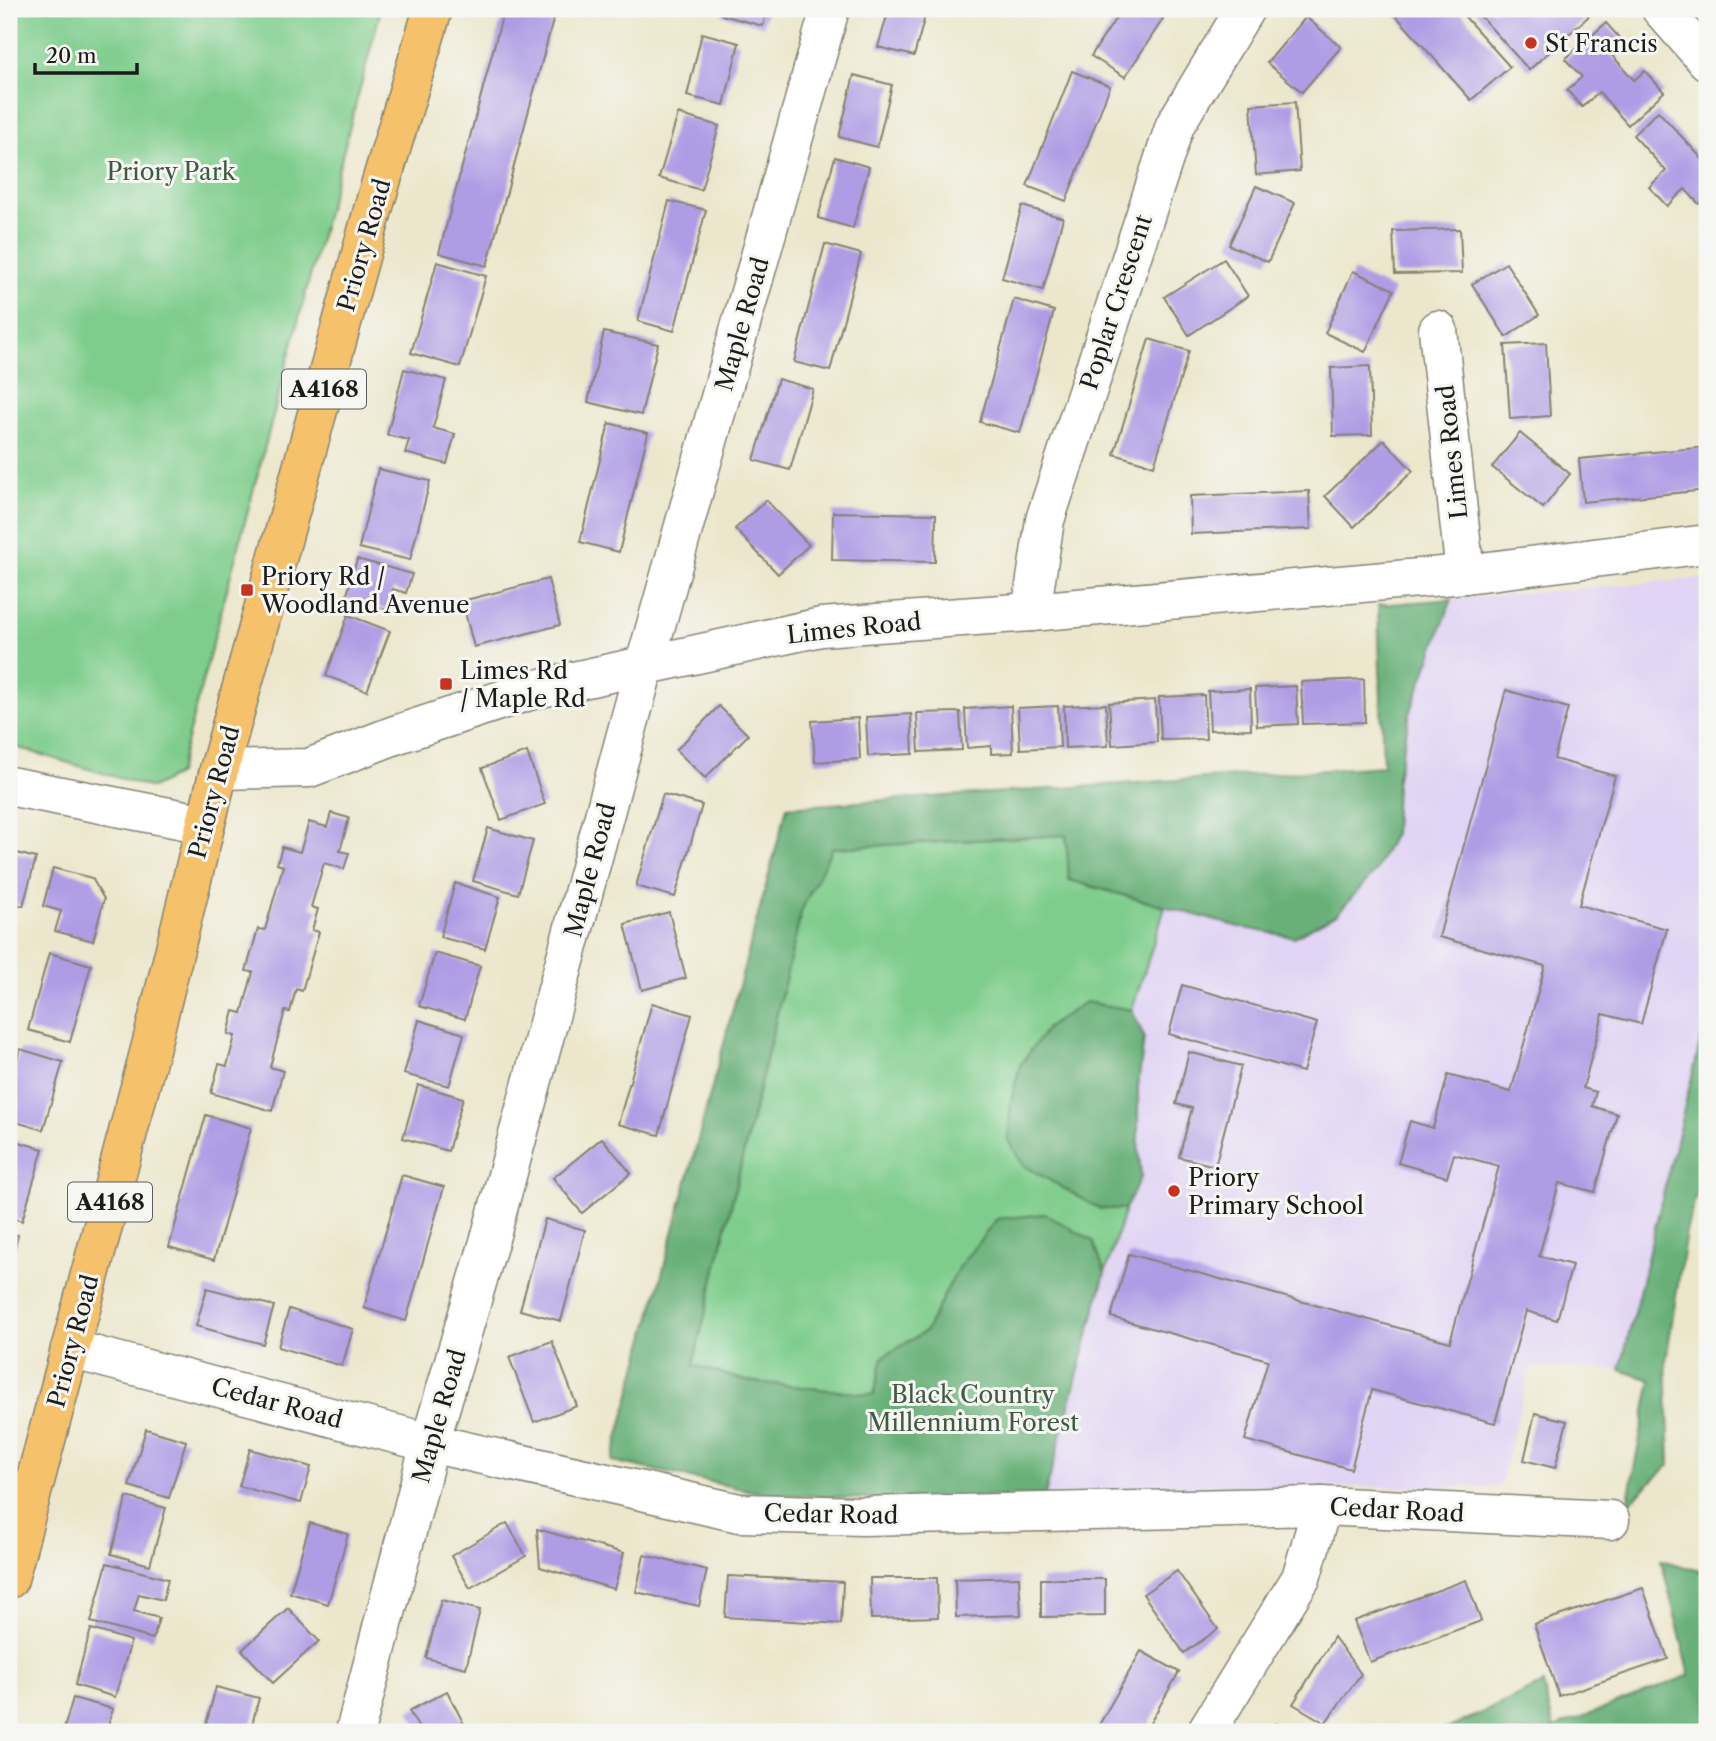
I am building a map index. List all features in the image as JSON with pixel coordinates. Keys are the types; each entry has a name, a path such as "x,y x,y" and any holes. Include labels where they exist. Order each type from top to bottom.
{"main road":[{"name":"Priory Road","path":"9,1579 150,1051 219,770 376,199 433,9"}],"street":[{"name":"Maple Road","path":"355,1732 430,1443 491,1235 645,664 830,9"},
{"name":"Poplar Crescent","path":"1031,612 1045,520 1175,125 1245,9"},
{"path":"1661,9 1707,61"},
{"name":"Limes Road","path":"1438,330 1465,574"},
{"name":"Limes Road","path":"219,770 309,768 395,735 532,690 821,627 1031,612 1465,574 1707,544"},
{"path":"9,786 205,824"},
{"name":"Cedar Road","path":"70,1349 430,1443 739,1513 863,1516 1322,1506 1610,1520"},
{"path":"1206,1732 1301,1578 1322,1506"}],"shaded area":[{"name":"Priory Primary School","path":"1707,578 1707,1015 1620,1370 1530,1367 1500,1487 1365,1487 881,1500 761,1493 612,1461 787,807 1383,766 1378,605"}],"green space":[{"name":"Priory Park","path":"9,9 381,9 178,774 152,788 9,745"},
{"name":"Black Country Millennium Forest","path":"1452,599 1410,713 1396,783 1394,833 1375,872 1337,914 1294,937 1239,927 1069,880 1066,835 832,848 802,909 693,1365 746,1381 874,1395 883,1357 926,1331 958,1268 997,1219 1045,1214 1093,1241 1105,1273 1045,1495 881,1500 761,1493 612,1461 787,807 1383,766 1378,605"},
{"path":"1067,835 1069,880 1165,907 1132,1010 1085,1002 1023,1165 1100,1209 1125,1209 1105,1273 1093,1241 1045,1214 997,1219 958,1268 926,1331 883,1357 874,1395 746,1381 693,1365 802,909 832,848"},
{"path":"1085,1002 1132,1010 1144,1037 1138,1087 1141,1177 1125,1209 1100,1209 1023,1165 1008,1140 1011,1101 1020,1065 1047,1028"},
{"path":"1707,1015 1707,1154 1686,1232 1666,1361 1670,1464 1627,1505 1651,1380 1620,1370"},
{"path":"1661,1560 1707,1573 1707,1732 1441,1732 1543,1684 1554,1728 1690,1675"}],"building":[{"path":"504,9 556,9 487,266 439,253"},
{"path":"724,9 767,9 763,26 722,15"},
{"path":"889,9 927,9 914,56 878,47"},
{"path":"1122,9 1148,9 1163,19 1125,77 1091,56"},
{"path":"1390,9 1458,9 1510,67 1471,100"},
{"name":"St Francis","path":"1474,9 1582,9 1589,16 1529,70"},
{"path":"1306,17 1341,47 1302,92 1267,63"},
{"path":"1606,23 1623,42 1610,53 1634,80 1645,71 1664,92 1628,125 1599,92 1582,107 1567,90 1582,77 1565,59"},
{"path":"702,33 739,43 724,105 687,96"},
{"path":"1072,71 1110,86 1066,201 1027,186"},
{"path":"854,75 892,85 877,147 839,137"},
{"path":"1295,102 1300,171 1256,175 1251,105"},
{"path":"1658,111 1707,164 1707,196 1699,204 1685,189 1667,206 1649,187 1666,171 1633,135"},
{"path":"678,114 719,126 701,190 659,178"},
{"path":"835,157 869,167 853,228 818,218"},
{"path":"1256,186 1295,203 1268,262 1229,245"},
{"path":"669,201 706,210 674,331 638,321"},
{"path":"1022,206 1063,218 1043,290 1002,278"},
{"path":"1460,229 1462,273 1395,274 1393,231"},
{"path":"825,244 861,254 830,371 794,362"},
{"path":"1224,259 1248,296 1189,335 1164,297"},
{"path":"437,262 486,276 460,367 411,353"},
{"path":"1506,263 1539,315 1506,337 1472,284"},
{"path":"1353,271 1394,290 1365,352 1325,333"},
{"path":"1014,299 1054,311 1020,433 980,422"},
{"path":"604,332 658,344 641,415 588,402"},
{"path":"1149,339 1189,351 1154,466 1114,454"},
{"path":"1546,343 1550,416 1510,419 1505,345"},
{"path":"1370,366 1372,435 1333,436 1331,368"},
{"path":"404,369 446,380 433,428 455,434 447,464 405,453 409,440 387,435"},
{"path":"778,379 813,389 790,470 754,460"},
{"path":"609,423 648,433 619,552 580,542"},
{"path":"1520,433 1570,474 1543,508 1492,467"},
{"path":"1384,440 1413,471 1354,527 1325,496"},
{"path":"1707,447 1707,490 1583,502 1579,459"},
{"path":"378,469 430,481 410,560 359,548"},
{"path":"1309,491 1311,529 1191,534 1190,496"},
{"path":"766,500 809,545 778,574 735,529"},
{"path":"833,512 936,514 935,562 832,560"},
{"path":"357,559 412,574 406,593 393,589 387,610 346,598"},
{"path":"548,579 560,625 474,647 462,601"},
{"path":"348,615 390,631 367,691 326,676"},
{"path":"1364,679 1365,722 1303,724 1301,682"},
{"path":"1296,686 1298,724 1257,726 1255,688"},
{"path":"1250,689 1251,729 1210,730 1208,691"},
{"path":"1506,690 1568,708 1554,759 1615,776 1579,905 1667,929 1641,1024 1603,1014 1583,1088 1596,1092 1592,1106 1617,1114 1595,1192 1559,1183 1539,1256 1572,1265 1557,1320 1526,1311 1495,1423 1372,1390 1351,1469 1245,1440 1268,1360 1111,1317 1129,1254 1450,1342 1499,1166 1454,1154 1447,1177 1398,1163 1410,1121 1433,1128 1448,1075 1511,1092 1545,966 1439,937"},
{"path":"1204,695 1206,739 1161,740 1159,697"},
{"path":"1155,700 1157,742 1112,745 1109,703"},
{"path":"1106,704 1108,746 1065,748 1064,706"},
{"path":"719,706 748,735 705,778 676,750"},
{"path":"1011,706 1013,753 991,754 991,746 967,748 965,709"},
{"path":"1058,706 1060,747 1020,749 1018,708"},
{"path":"960,712 962,750 919,752 917,713"},
{"path":"911,714 913,754 868,756 866,717"},
{"path":"858,718 860,759 815,762 812,721"},
{"path":"527,752 545,804 501,820 482,768"},
{"path":"663,794 702,805 675,897 636,886"},
{"path":"331,813 349,818 340,851 349,853 344,869 324,863 311,907 318,909 312,930 319,932 302,991 296,989 290,1012 285,1011 270,1067 283,1071 272,1111 211,1093 219,1064 227,1066 235,1036 228,1034 234,1011 242,1013 253,972 246,971 258,929 265,930 283,866 277,864 282,847 300,852 309,822 327,827"},
{"path":"488,828 533,841 518,894 473,881"},
{"path":"9,851 36,858 23,906 9,902"},
{"path":"53,868 92,878 104,899 93,941 55,931 61,911 43,906"},
{"path":"455,883 500,897 485,949 440,937"},
{"path":"669,912 686,978 642,990 625,924"},
{"path":"49,953 91,965 70,1042 28,1030"},
{"path":"435,953 480,966 465,1019 419,1006"},
{"path":"1182,985 1317,1023 1303,1072 1169,1034"},
{"path":"652,1003 692,1015 659,1135 618,1124"},
{"path":"419,1020 464,1034 449,1086 404,1074"},
{"path":"20,1049 63,1062 43,1130 9,1120 9,1086"},
{"path":"1189,1052 1241,1066 1215,1166 1179,1157 1192,1108 1176,1104"},
{"path":"418,1085 463,1098 448,1151 403,1138"},
{"path":"206,1115 251,1128 214,1260 169,1247"},
{"path":"602,1138 631,1173 582,1213 553,1178"},
{"path":"9,1139 43,1149 22,1221 9,1217"},
{"path":"402,1175 444,1187 406,1321 364,1308"},
{"path":"545,1219 585,1230 561,1321 520,1310"},
{"path":"9,1233 18,1235 10,1266 9,1265"},
{"path":"207,1288 274,1306 263,1344 196,1326"},
{"path":"289,1309 353,1329 342,1366 278,1347"},
{"path":"552,1341 577,1406 534,1422 509,1357"},
{"path":"1535,1413 1567,1421 1555,1468 1524,1460"},
{"path":"146,1429 186,1441 169,1498 129,1486"},
{"path":"250,1449 311,1467 301,1503 239,1486"},
{"path":"127,1497 166,1508 150,1565 111,1554"},
{"path":"310,1523 348,1534 328,1604 290,1593"},
{"path":"507,1523 526,1556 470,1588 451,1556"},
{"path":"537,1529 624,1553 614,1589 540,1567"},
{"path":"644,1555 707,1570 699,1606 636,1592"},
{"path":"107,1563 168,1579 163,1600 139,1594 134,1611 159,1618 153,1639 91,1622"},
{"path":"1177,1571 1218,1629 1184,1653 1143,1594"},
{"path":"728,1576 843,1582 841,1624 725,1617"},
{"path":"1019,1577 1021,1615 956,1617 955,1579"},
{"path":"870,1578 937,1578 938,1617 871,1619"},
{"path":"1041,1579 1105,1579 1105,1616 1041,1617"},
{"path":"1466,1580 1481,1621 1370,1662 1354,1621"},
{"path":"1643,1588 1668,1659 1559,1696 1534,1624"},
{"path":"441,1600 480,1610 466,1668 426,1658"},
{"path":"288,1608 319,1641 273,1683 242,1650"},
{"path":"91,1629 131,1641 115,1697 75,1685"},
{"path":"1334,1637 1361,1674 1325,1723 1293,1704"},
{"path":"1141,1651 1179,1672 1145,1732 1095,1732"},
{"path":"216,1687 259,1698 250,1732 204,1732"},
{"path":"447,1691 468,1732 421,1732 409,1711"},
{"path":"73,1698 113,1709 106,1732 63,1732"},
{"path":"1276,1723 1291,1732 1270,1732"}],"place":[{"name":"St Francis","path":"1531,43"},
{"name":"Priory Rd / Woodland Avenue","path":"247,590"},
{"name":"Limes Rd / Maple Rd","path":"446,684"},
{"name":"Priory Primary School","path":"1174,1191"}]}
